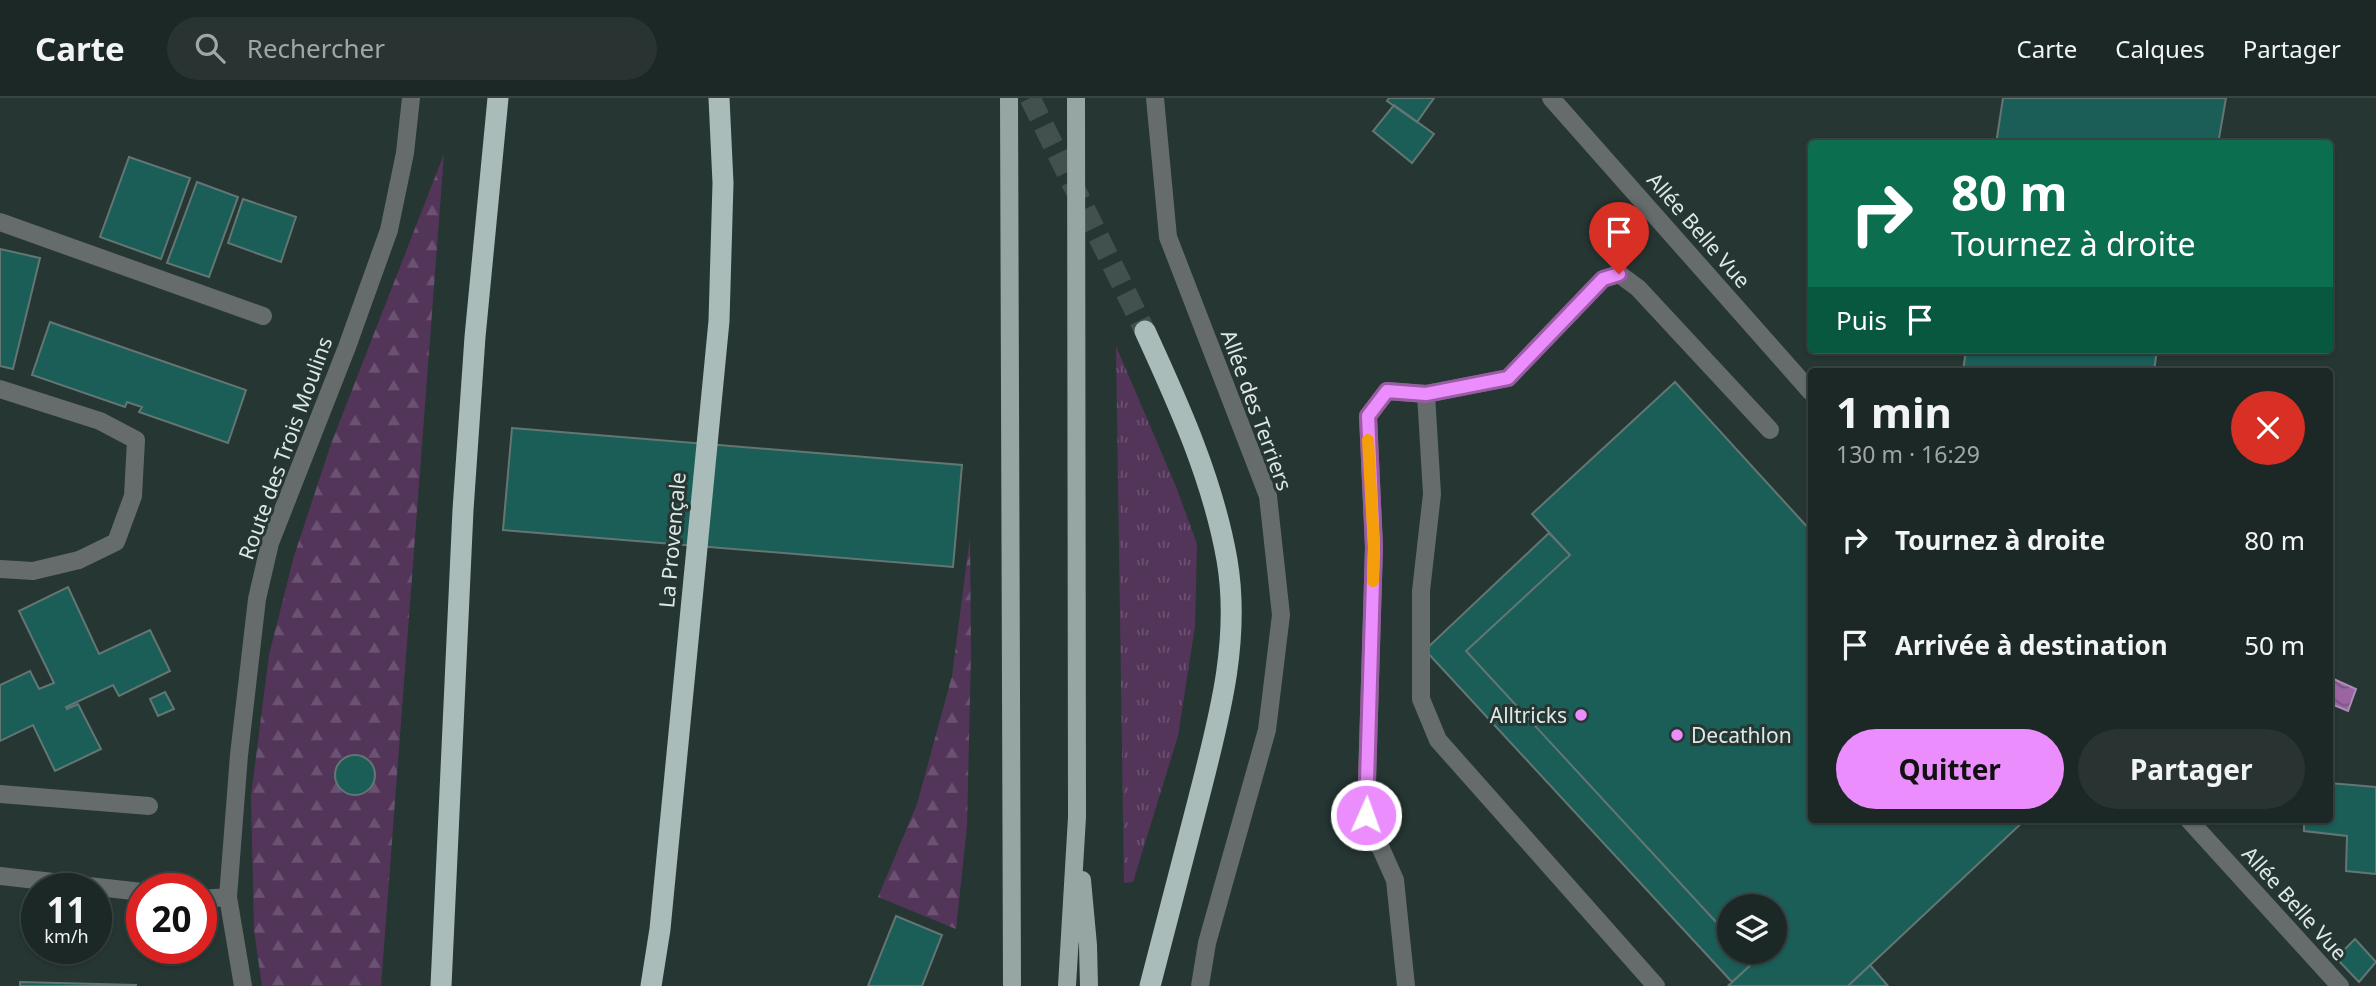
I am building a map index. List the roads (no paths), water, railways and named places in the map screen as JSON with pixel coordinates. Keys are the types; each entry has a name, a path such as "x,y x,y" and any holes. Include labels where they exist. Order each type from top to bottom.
{"highway":[{"path":"441,986 463,510 475,337 498,98"},
{"name":"La Provençale","path":"651,986 660,929 719,321 723,183 719,98"},
{"path":"1145,331 1186,421 1216,509 1227,562 1231,613 1230,647 1222,707 1150,986"}],"main road":[{"path":"1009,98 1010,986"},
{"path":"1067,986 1077,817 1076,98"},
{"path":"1077,817 1088,945 1088,986"}],"street":[{"name":"Route des Trois Moulins","path":"243,986 228,897 239,755 257,599 270,543 347,347 389,230 405,153 411,98"},
{"name":"Allée des Terriers","path":"1155,98 1168,237 1268,496 1281,615 1267,730 1208,943 1200,986"},
{"name":"Allée Belle Vue","path":"1551,98 1808,389"},
{"path":"0,222 263,316"},
{"path":"1406,986 1395,880 1366,815 1374,547 1368,416 1387,391 1426,394 1508,378 1603,279 1619,274 1638,288 1770,430"},
{"path":"0,389 100,421 136,440 132,496 116,542 79,560 33,571 0,569"},
{"path":"1426,394 1432,494 1421,591 1420,699 1438,740 1656,986"},
{"path":"0,794 149,806"},
{"name":"Allée Belle Vue","path":"2192,823 2340,986"},
{"path":"0,877 126,890"},
{"path":"217,899 228,897"}],"water":[{"path":"2333,679 2356,689 2348,711 2333,705"}],"tunnel":[{"path":"1030,98 1145,331"}],"place":[{"name":"Alltricks","path":"1581,715"},
{"name":"Decathlon","path":"1677,735"}]}
